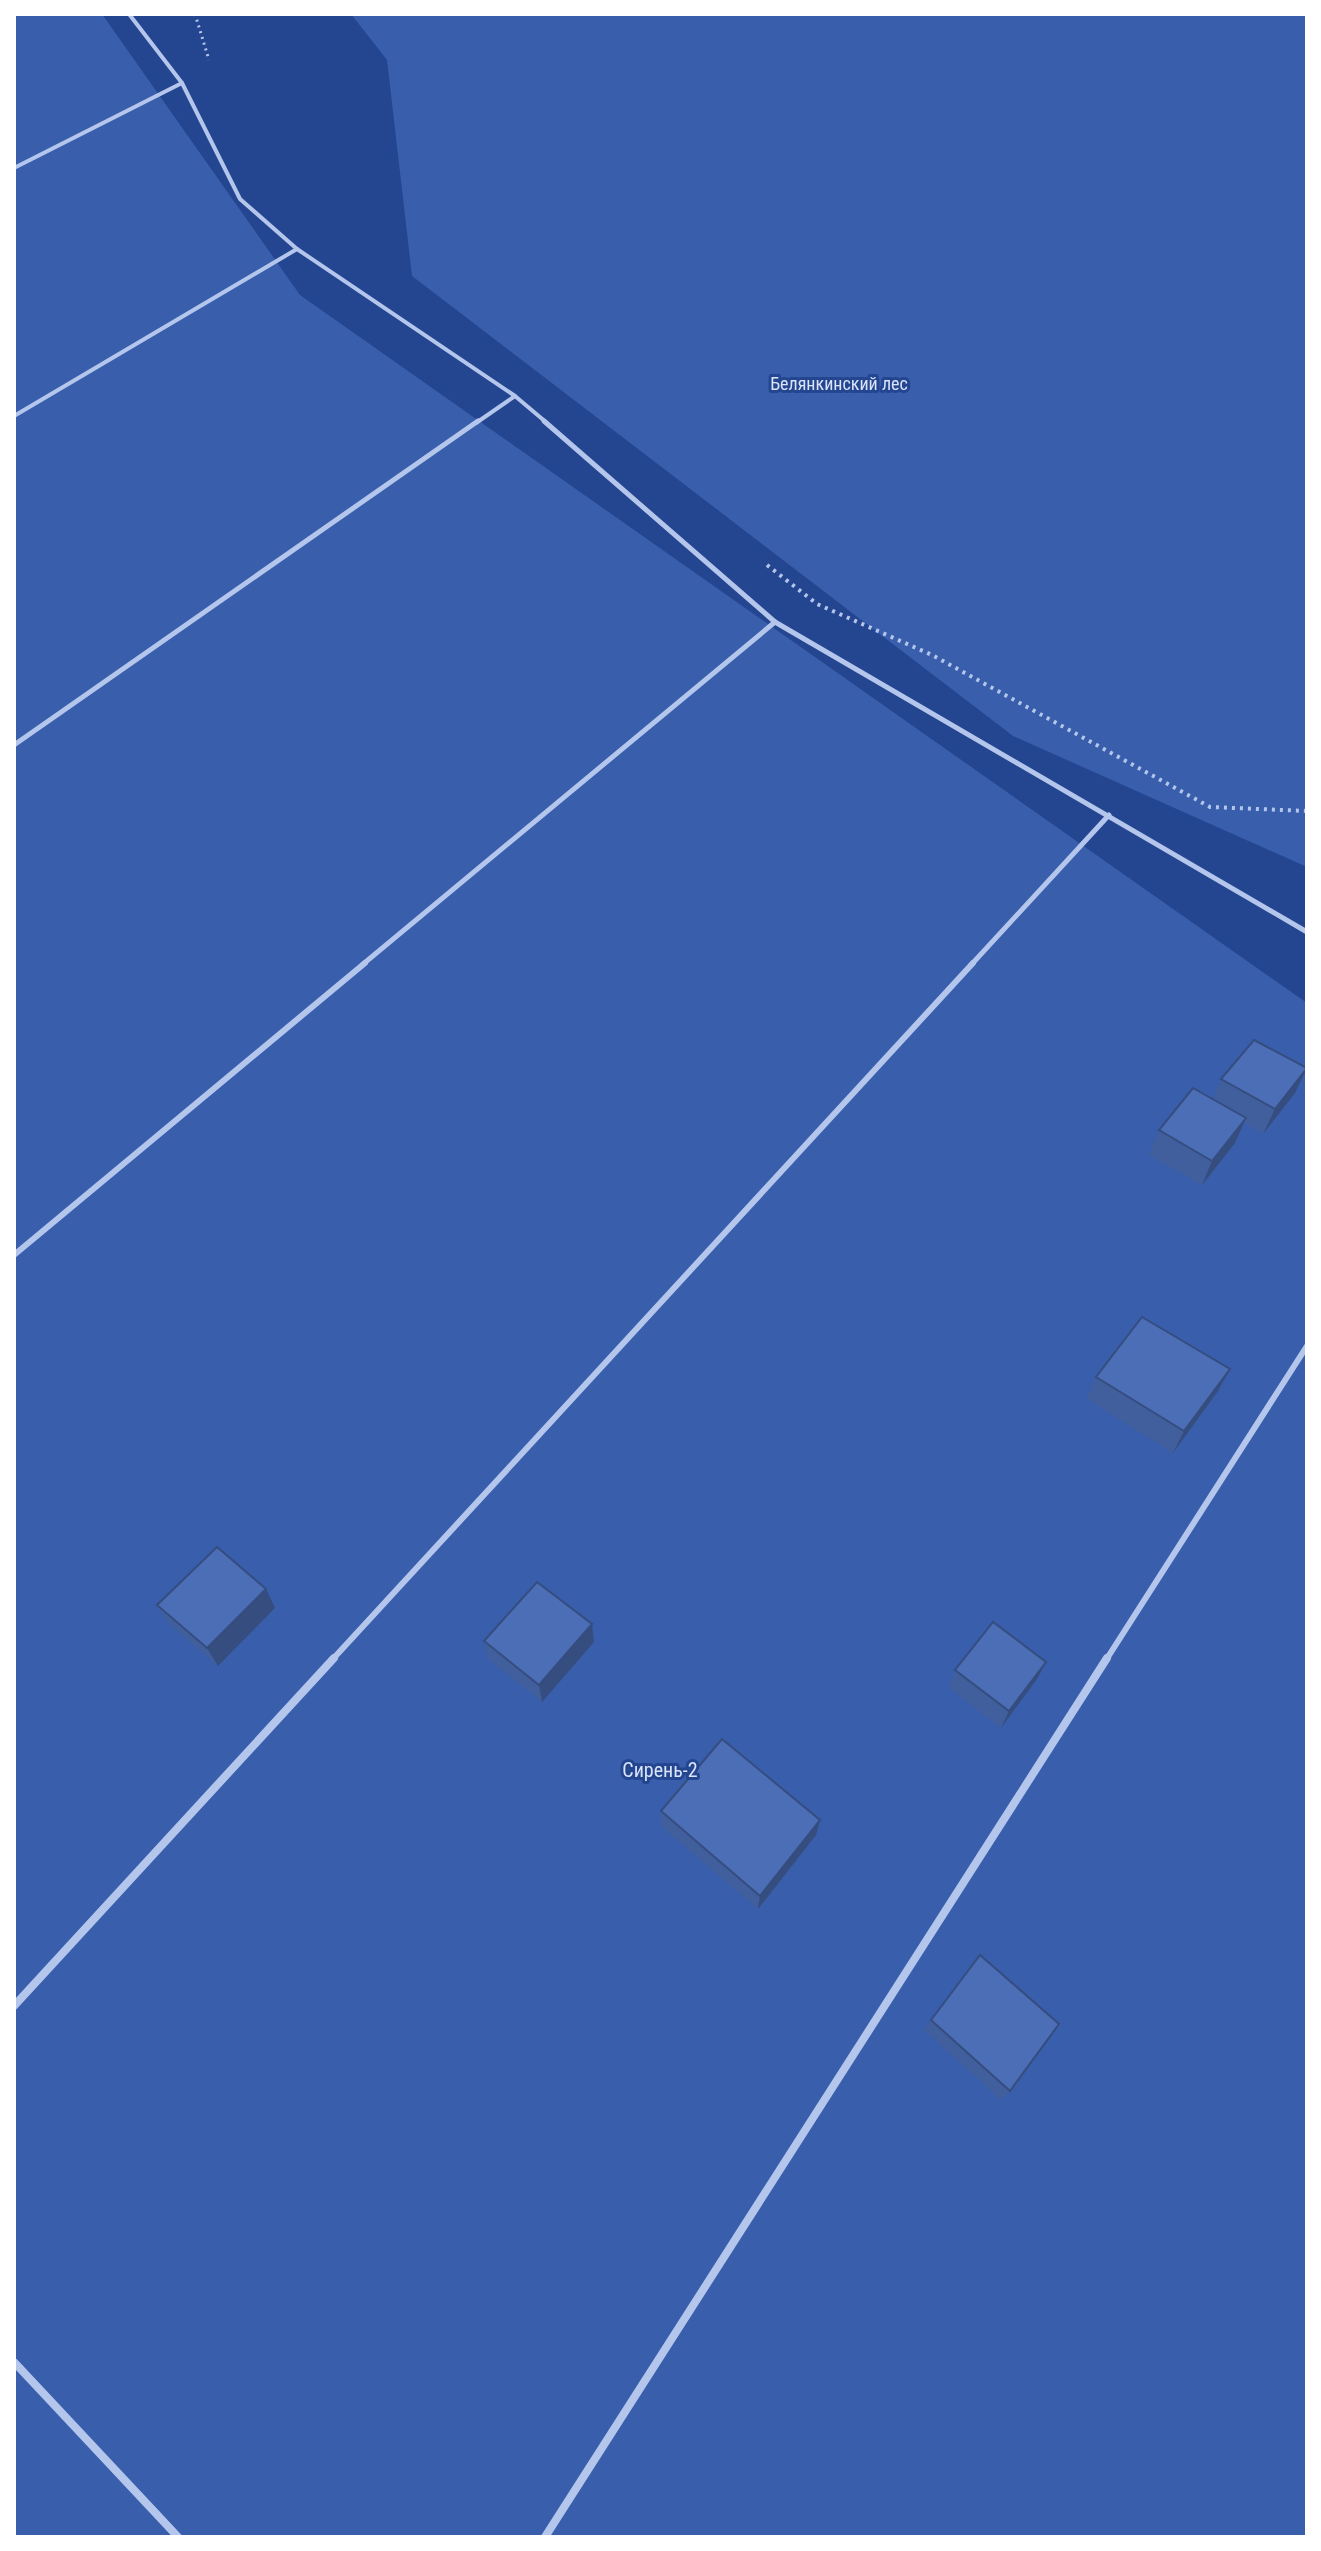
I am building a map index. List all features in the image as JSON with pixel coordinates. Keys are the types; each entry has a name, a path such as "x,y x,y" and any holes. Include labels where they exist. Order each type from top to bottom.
{"lane":[{"path":"129,14 182,83 240,199 297,249 515,396 775,622 1307,932"},
{"path":"14,168 182,83"},
{"path":"14,416 297,249"},
{"path":"14,745 515,396"},
{"path":"14,1255 775,622"},
{"path":"14,2006 1109,815"},
{"path":"545,2537 1307,1346"},
{"path":"14,2362 178,2537"}],"path":[{"path":"817,604 932,655 1210,807 1307,811"}],"green space":[{"name":"Сирень-2","path":"14,14 102,14 300,295 1307,1003 1307,2537 14,2537"},
{"name":"Белянкинский лес","path":"351,14 1307,14 1307,867 1013,736 412,276 387,60"}],"building":[{"path":"1254,1040 1307,1068 1275,1109 1221,1079"},
{"path":"1193,1088 1246,1118 1212,1161 1159,1130"},
{"path":"1142,1317 1230,1369 1184,1431 1096,1377"},
{"path":"217,1547 266,1589 207,1648 157,1605"},
{"path":"537,1582 592,1624 539,1685 484,1641"},
{"path":"993,1622 1046,1662 1009,1711 955,1670"},
{"path":"722,1739 820,1820 760,1896 661,1811"},
{"path":"980,1955 1059,2024 1010,2091 931,2020"}]}
